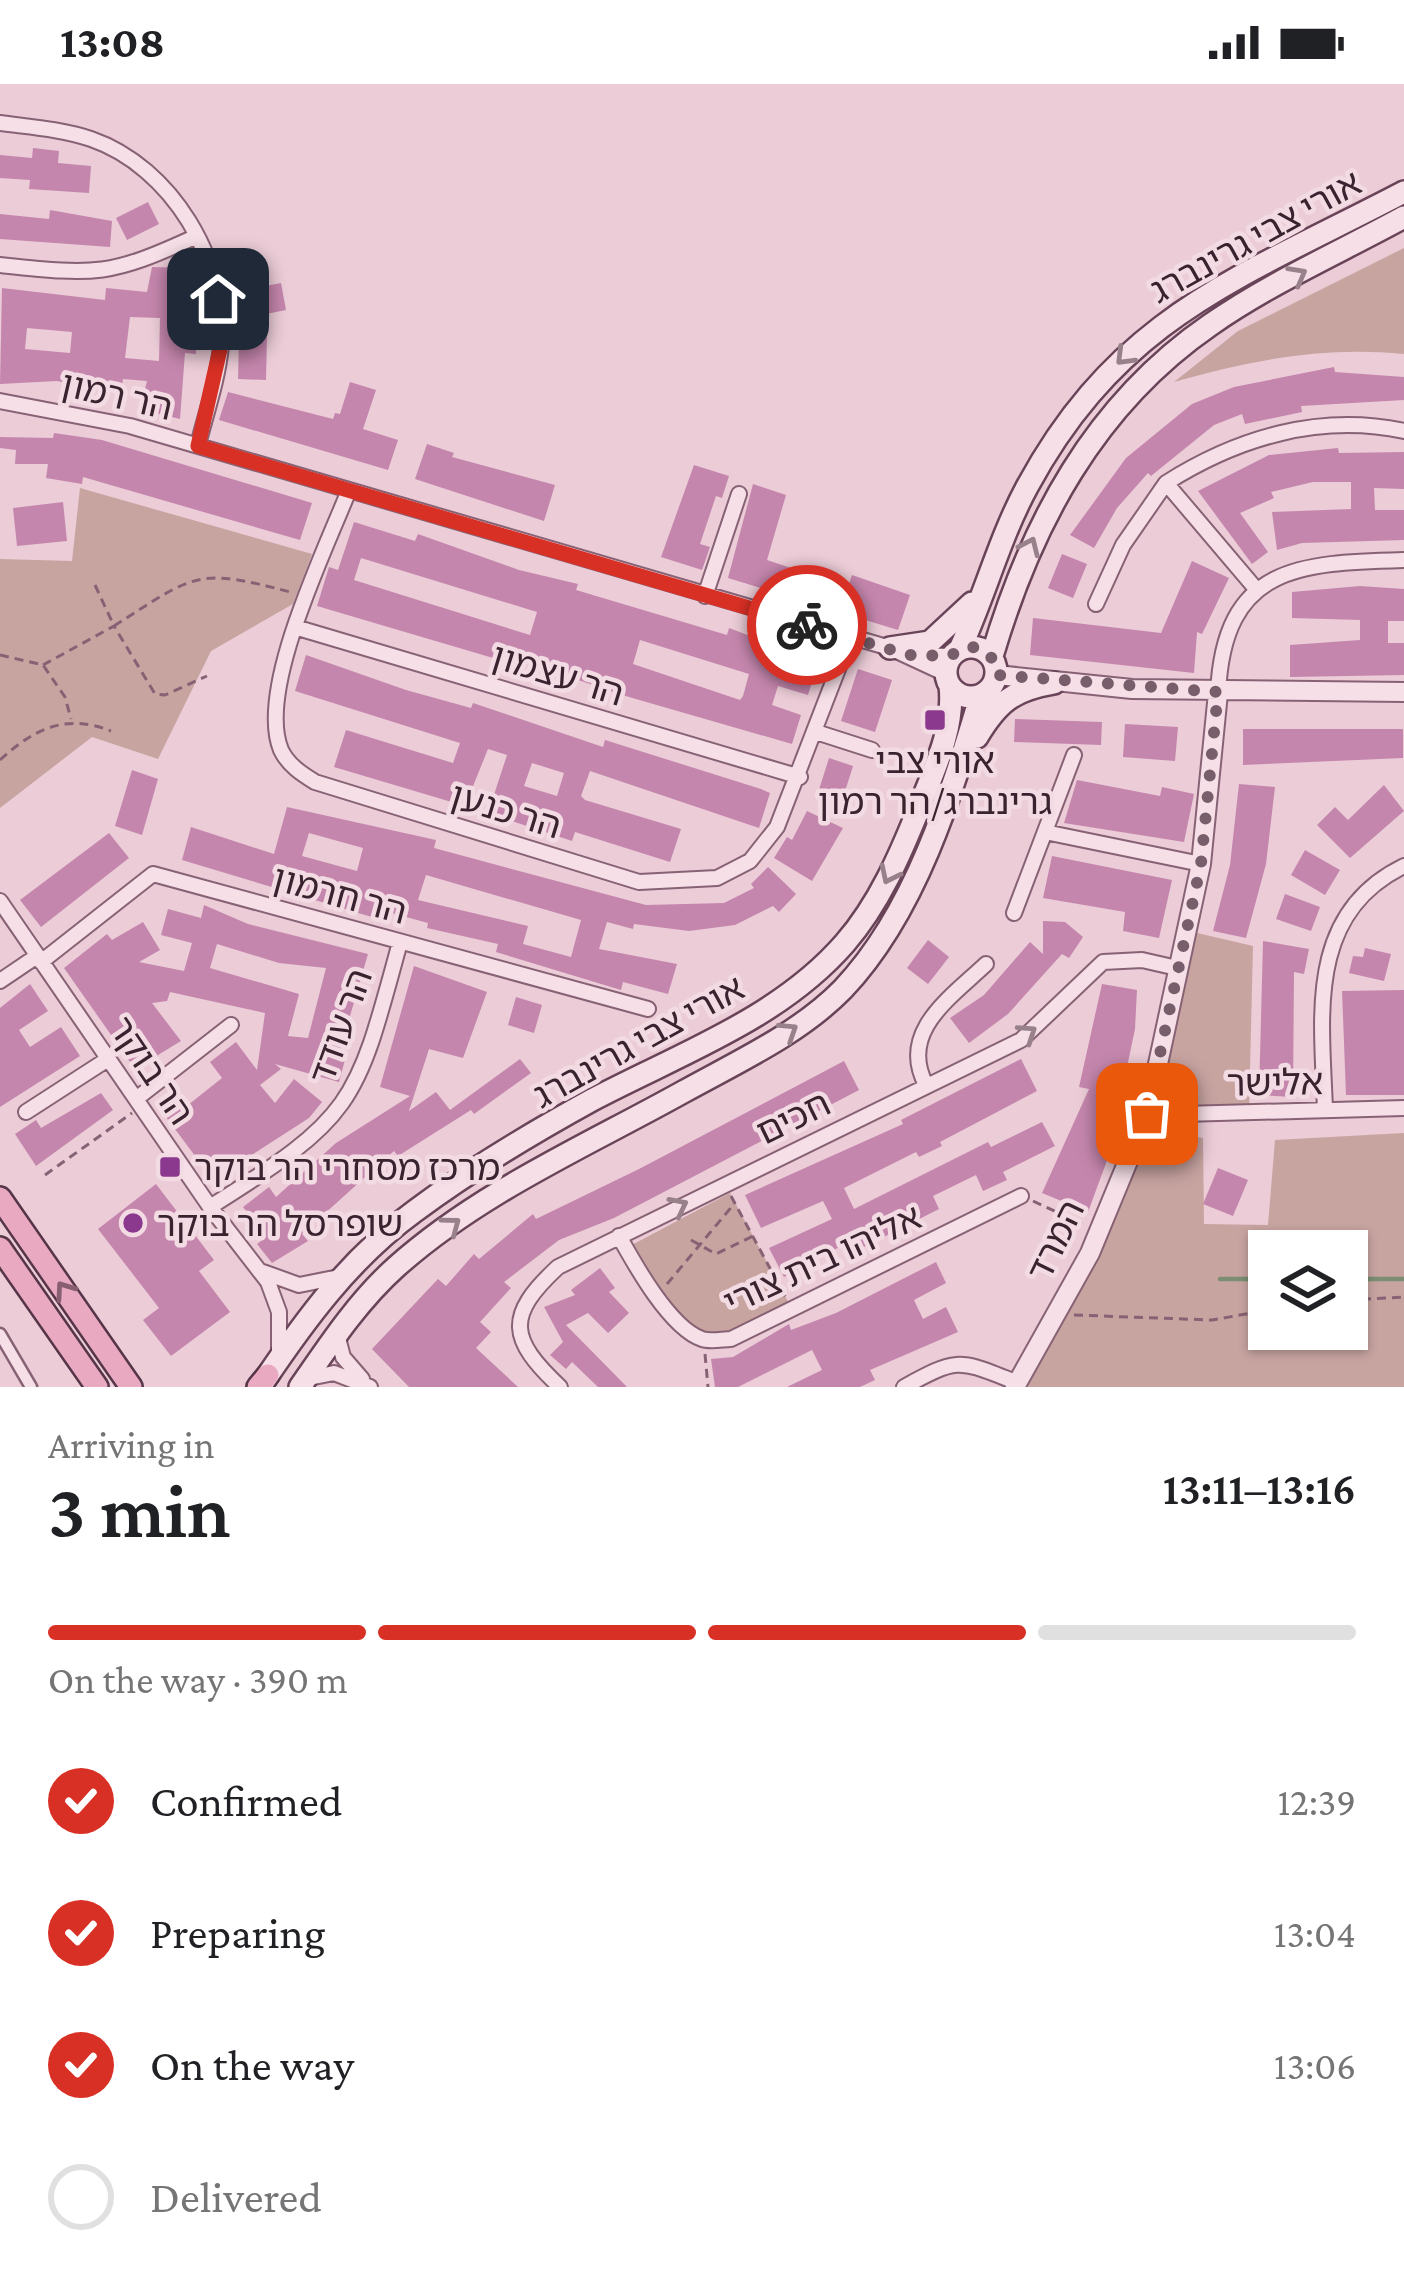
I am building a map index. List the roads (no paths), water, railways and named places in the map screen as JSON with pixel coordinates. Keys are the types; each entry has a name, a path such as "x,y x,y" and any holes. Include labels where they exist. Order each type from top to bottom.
{"main road":[{"name":"אורי צבי גרינברג","path":"266,1377 343,1275 428,1202 590,1102 757,1016 845,944 880,895 937,763 950,714 952,666 980,594 1028,484 1077,409 1132,349 1196,298 1404,192"},
{"name":"אורי צבי גרינברג","path":"994,666 1013,583 1057,491 1085,447 1142,382 1212,323 1404,217"},
{"path":"900,652 930,642 980,594"},
{"path":"974,646 994,666 981,695 964,696 952,666 974,646"},
{"path":"961,763 1004,698 1018,689 1054,683"},
{"name":"אורי צבי גרינברג","path":"303,1384 337,1334 396,1267 487,1199 776,1040 844,988 892,923 961,763 981,695"},
{"path":"0,1198 131,1385"},
{"path":"0,1248 97,1387"}],"street":[{"path":"0,123 91,139 120,152 153,178 197,236 213,272 221,345 198,446"},
{"path":"0,265 90,274 112,271 197,236"},
{"name":"הר רמון","path":"0,401 130,426 952,666"},
{"path":"1096,604 1144,510 1166,484 1209,456 1283,431 1330,426 1404,431"},
{"path":"1166,484 1256,589"},
{"name":"הר כנען","path":"349,490 279,687 276,725 281,751 294,769 315,782 639,882 717,878 750,861 777,826 800,777 850,638"},
{"path":"705,596 739,494"},
{"path":"1218,692 1233,621 1256,589 1295,568 1404,560"},
{"name":"הר עצמון","path":"298,628 800,777"},
{"path":"994,666 1054,683 1218,692 1404,692"},
{"name":"המרד","path":"1017,1385 1099,1231 1147,1114 1201,864 1218,692"},
{"path":"816,732 872,750"},
{"path":"1014,913 1074,755"},
{"path":"1045,832 1201,864"},
{"path":"1324,1110 1321,995 1330,944 1346,914 1375,883 1404,866"},
{"name":"הר חרמון","path":"39,958 153,874 648,1009"},
{"name":"הר בוקר","path":"0,901 209,1207 259,1270 279,1312 266,1377"},
{"name":"הר עודד","path":"209,1207 296,1153 340,1113 370,1052 400,942"},
{"path":"0,981 39,958"},
{"name":"חכים","path":"560,1387 524,1349 519,1322 523,1306 558,1267 1031,1032 1102,962 1142,960 1177,968"},
{"path":"926,1085 918,1070 919,1036 932,1015 986,964"},
{"path":"138,1103 231,1025"},
{"path":"26,1112 108,1059"},
{"name":"אלישר","path":"1147,1114 1404,1108"},
{"name":"אליהו בית צורי","path":"619,1236 656,1295 704,1340 731,1339 1021,1196"},
{"path":"259,1270 299,1285 343,1275"},
{"path":"0,1334 31,1387"},
{"path":"337,1334 343,1357 370,1387"},
{"path":"904,1387 950,1363 965,1363 1017,1385"},
{"path":"303,1384 334,1373 370,1387"}],"waterway":[{"path":"1220,1279 1248,1279"},
{"path":"1368,1279 1404,1279"}],"place":[{"name":"אורי צבי גרינברג/הר רמון","path":"935,720"},
{"name":"מרכז מסחרי הר בוקר","path":"170,1167"},
{"name":"שופרסל הר בוקר","path":"133,1223"}]}
